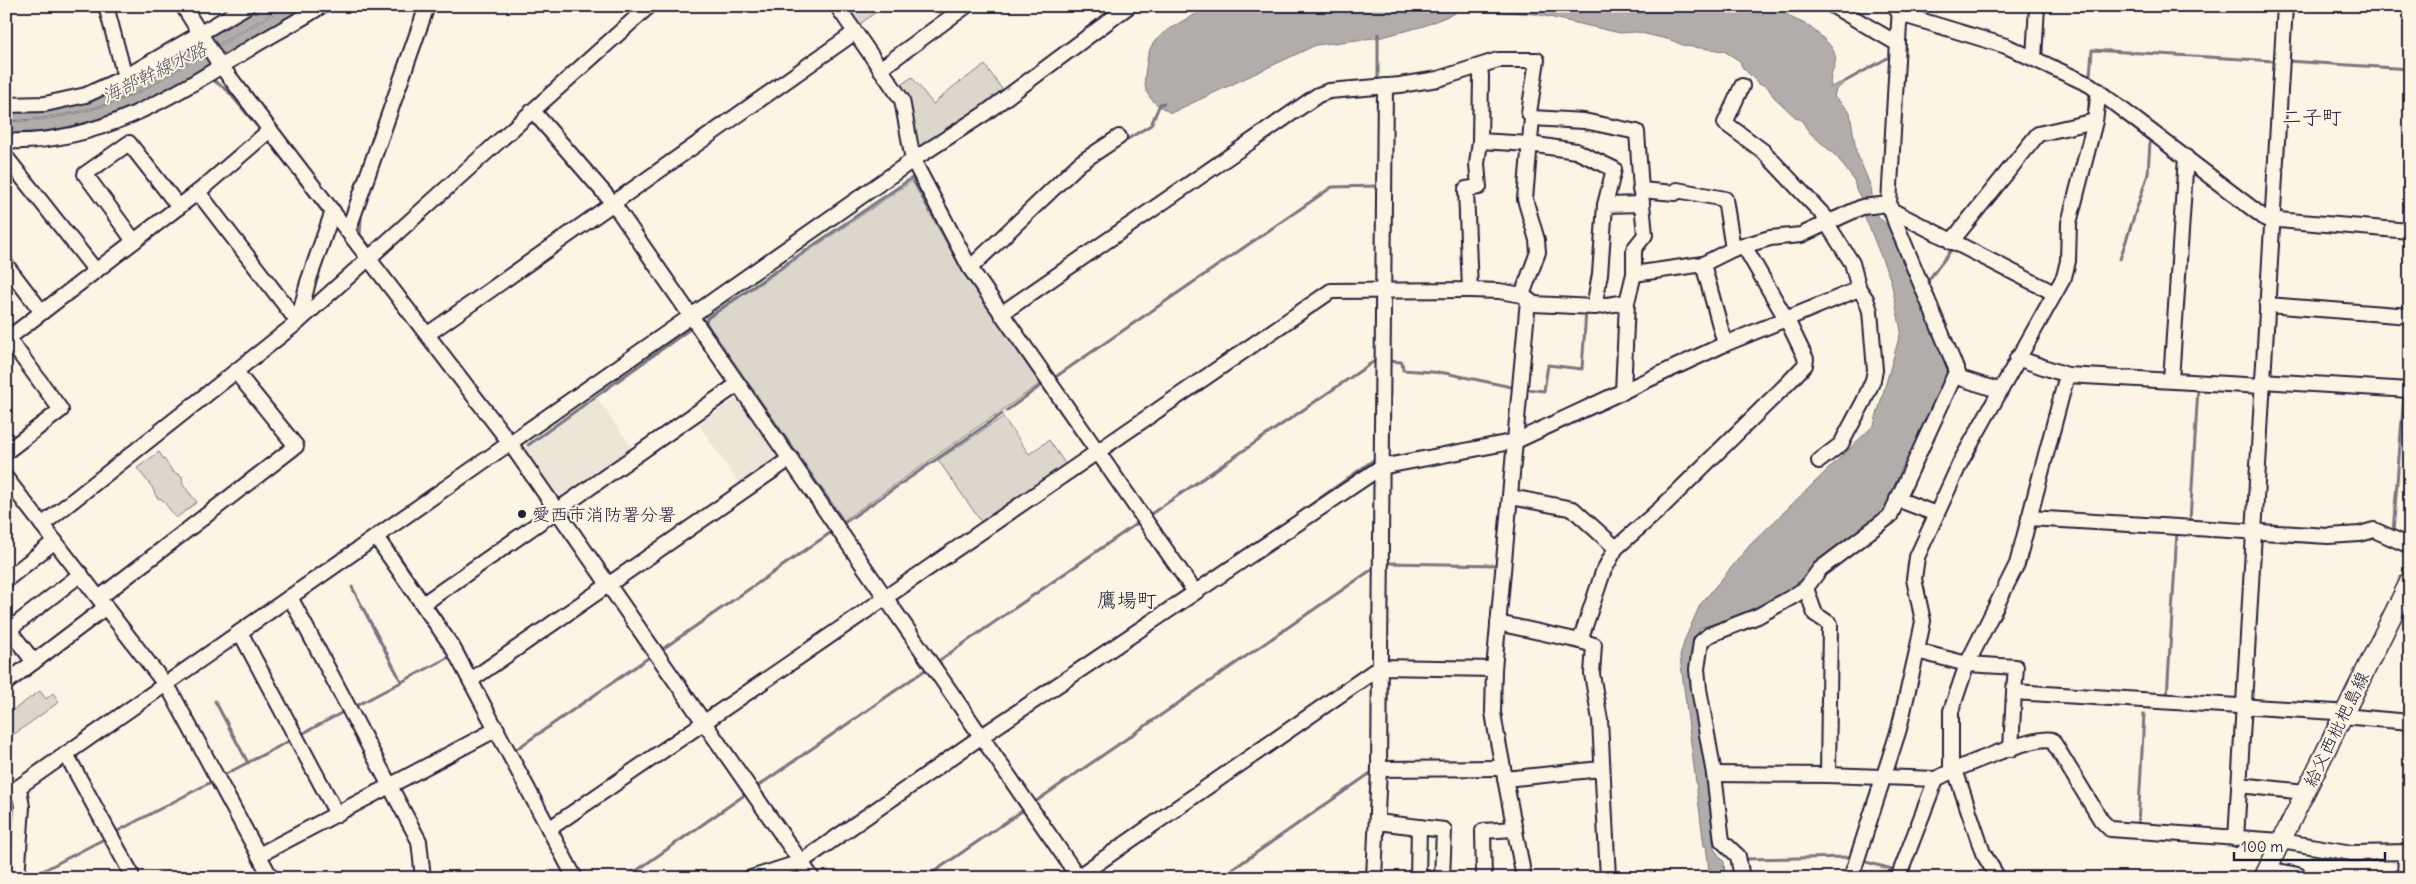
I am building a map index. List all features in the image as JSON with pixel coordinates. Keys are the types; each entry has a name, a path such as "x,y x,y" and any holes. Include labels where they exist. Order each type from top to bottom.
{"main road":[{"name":"給父西枇杷島線","path":"2265,873 2410,580"}],"street":[{"path":"184,6 220,64 510,443 812,878"},
{"path":"6,105 45,104 86,95 125,78 202,37 248,6"},
{"path":"6,140 59,138 111,124 148,109 220,64 321,6"},
{"path":"348,231 427,6"},
{"path":"42,525 298,322 650,6"},
{"path":"837,6 902,100 913,160 970,268 1195,592"},
{"path":"880,69 966,6"},
{"path":"6,796 913,160 984,114 1129,6"},
{"path":"1833,6 1898,44"},
{"path":"2034,58 2037,6"},
{"path":"2236,839 2285,6"},
{"path":"108,7 125,78"},
{"path":"1998,390 1960,378 1886,206 1898,44 1898,9 2006,46 2099,91 2266,219 2272,221 2409,226"},
{"path":"428,334 854,32"},
{"path":"1001,314 1318,95 1329,90 1385,86 1438,79 1480,68 1498,60 1537,60 1529,113 1532,118 1525,199 1537,240 1538,252 1525,298 1516,441 1494,669 1493,712 1503,774 1524,878"},
{"path":"1470,290 1466,189 1479,186 1477,164 1480,141 1480,68"},
{"path":"1373,877 1379,769 1385,86"},
{"path":"1742,86 1725,123 1763,151 1827,222 1852,263 1859,288 1870,310 1875,357 1873,380 1841,444 1819,461"},
{"path":"1851,878 1884,777 1917,652 1923,621 1914,579 1916,557 1961,461 1998,390 2064,277 2068,261 2070,222 2094,121 2099,91"},
{"path":"533,111 613,203 791,458 1078,877 1380,667 1494,669"},
{"path":"1532,118 1584,121 1637,132 1645,235 1634,249 1634,274 1627,302 1623,392"},
{"path":"1950,242 2038,134 2094,121"},
{"path":"6,452 61,410 7,339 198,192 270,130"},
{"path":"970,268 1080,163 1119,137"},
{"path":"1480,141 1530,144 1576,151 1614,169 1605,205 1600,274 1594,306"},
{"path":"134,242 85,174 129,143 179,207"},
{"path":"6,157 96,271"},
{"path":"2171,380 2186,157"},
{"path":"1580,641 1597,588 1616,548 1660,510 1805,365 1806,359 1785,318 1738,248 1724,199 1677,190 1675,192 1605,205"},
{"path":"198,192 298,322"},
{"path":"1634,274 1703,264 1738,248 1770,238 1801,235 1862,207 1886,206 1950,242 2054,293"},
{"path":"298,322 308,282 333,211"},
{"path":"1703,264 1725,344"},
{"path":"6,265 42,312"},
{"path":"751,878 801,862 982,736 1381,467 1516,441 1725,344 1859,288"},
{"path":"549,829 1331,291 1499,291 1525,298 1534,304 1594,306 1627,302"},
{"path":"2267,305 2410,316"},
{"path":"2017,358 2067,375 2410,390"},
{"path":"1742,878 1738,856 1722,841 1714,774 1699,689 1697,669 1701,642 1709,635 1758,616 1806,588 1820,570 1890,516 1957,370"},
{"path":"6,683 34,662 102,602 296,446 236,372"},
{"path":"1998,878 1983,853 1953,770 1951,711 1967,664 2017,564 2067,375"},
{"path":"423,604 738,384"},
{"path":"471,680 791,458"},
{"path":"6,478 165,685 271,878"},
{"path":"1511,497 1573,509 1616,548"},
{"path":"1897,499 1936,514"},
{"path":"2029,518 2328,536 2352,535 2374,530 2410,546"},
{"path":"376,538 423,604 471,680 575,878"},
{"path":"6,580 55,541"},
{"path":"34,662 7,629 81,574"},
{"path":"1806,588 1815,614 1830,624 1828,775"},
{"path":"290,597 419,841 423,878"},
{"path":"1498,623 1594,645 1592,674 1600,720 1608,878"},
{"path":"240,632 337,814"},
{"path":"1917,652 1967,664 2016,667 2011,749"},
{"path":"2014,692 2335,712 2342,716 2410,722"},
{"path":"259,855 497,728"},
{"path":"1714,774 1828,775 1936,779 1953,770 2046,738 2052,740 2102,820 2110,829 2281,841 2352,852 2408,852 2404,878"},
{"path":"66,754 131,873 131,878"},
{"path":"1379,769 1503,774 1601,769"},
{"path":"1898,878 1936,779"},
{"path":"2239,786 2305,792"},
{"path":"17,878 22,807 19,788"},
{"path":"1377,822 1444,830 1442,878"},
{"path":"1419,827 1418,877 1426,878"},
{"path":"1484,878 1483,830 1515,829"},
{"path":"2265,873 2298,875 2298,878"}],"shaded area":[{"path":"842,6 884,6 856,27"},
{"path":"985,65 1004,92 922,149 915,145 911,106 898,87 912,77 933,104 954,86"},
{"path":"912,181 963,273 1041,383 844,520 707,323 708,319"},
{"path":"596,397 635,452 567,499 559,500 556,496 554,497 523,449"},
{"path":"737,398 744,398 781,452 779,459 741,486 698,424"},
{"path":"1003,417 1029,454 1049,440 1066,465 982,523 938,460"},
{"path":"159,452 173,472 182,476 183,485 197,502 176,518 162,499 157,498 152,487 137,468"},
{"path":"40,691 46,699 53,693 59,702 6,740 6,715"}],"water":[{"name":"海部幹線水路","path":"261,6 284,6 139,91 107,104 74,112 41,118 6,121 6,110 117,88 201,43"},
{"path":"287,6 311,6 145,103 110,117 60,130 6,135 6,122 74,114 107,105 140,92"},
{"path":"1213,6 1461,6 1455,13 1424,26 1382,37 1316,45 1171,113 1150,98 1146,88 1145,75 1150,49 1154,42 1169,29"},
{"path":"1484,6 1784,6 1789,16 1807,25 1828,43 1833,50 1835,61 1830,80 1831,87 1849,79 1836,90 1834,96 1850,112 1856,151 1871,187 1874,212 1891,229 1919,293 1950,373 1884,512 1829,552 1792,588 1740,615 1700,628 1689,671 1704,756 1714,849 1724,862 1725,876 1720,877 1718,872 1718,878 1710,878 1706,846 1704,846 1680,656 1685,639 1700,605 1750,545 1874,425 1901,331 1891,281 1865,217 1864,204 1856,189 1854,180 1837,157 1809,132 1802,121 1773,96 1767,86 1759,84 1742,67 1740,61 1724,51 1685,46 1671,40 1637,32 1620,33 1536,14 1490,11"}],"waterway":[{"path":"1378,34 1378,81"},
{"path":"2090,76 2092,50 2275,61"},
{"path":"1846,81 1891,56"},
{"path":"2287,61 2410,69"},
{"path":"206,83 213,80 227,90 257,126"},
{"path":"1378,91 1378,126"},
{"path":"2088,115 2090,91"},
{"path":"1121,143 1151,125 1160,104 1164,103"},
{"path":"2118,115 2150,141 2148,174 2120,259"},
{"path":"267,139 324,213"},
{"path":"1068,184 1087,166"},
{"path":"726,355 706,323 707,318 912,178 957,258"},
{"path":"1051,380 1332,187 1377,186"},
{"path":"361,218 360,235 372,249 373,247"},
{"path":"1927,282 1952,249"},
{"path":"1525,389 1544,391 1548,365 1582,369 1586,311"},
{"path":"528,445 690,329"},
{"path":"1148,516 1376,360"},
{"path":"1387,361 1402,362 1403,370 1445,373 1516,388"},
{"path":"1006,411 1043,384"},
{"path":"1536,424 1618,385"},
{"path":"750,388 844,523 1002,414"},
{"path":"2190,521 2198,388"},
{"path":"668,441 736,394 739,395"},
{"path":"2393,533 2404,394"},
{"path":"1388,459 1408,455"},
{"path":"1298,514 1375,459"},
{"path":"1374,505 1375,478"},
{"path":"1207,576 1291,519"},
{"path":"937,662 1139,522"},
{"path":"664,648 833,531"},
{"path":"2167,697 2177,531"},
{"path":"387,538 425,594"},
{"path":"1386,563 1499,565"},
{"path":"1035,802 1374,568"},
{"path":"352,587 401,681"},
{"path":"433,605 462,649 474,672"},
{"path":"352,708 451,656"},
{"path":"515,750 651,656"},
{"path":"758,786 928,668"},
{"path":"478,680 488,699"},
{"path":"215,701 248,763"},
{"path":"300,735 345,711"},
{"path":"2138,826 2144,714"},
{"path":"2043,734 2053,733 2059,738 2074,762"},
{"path":"224,775 293,739"},
{"path":"1220,878 1372,772"},
{"path":"114,833 213,781"},
{"path":"626,878 746,794"},
{"path":"925,878 1025,809"},
{"path":"6,824 10,821"},
{"path":"803,852 847,822"},
{"path":"29,878 106,838"},
{"path":"1367,872 1368,857"},
{"path":"1746,859 1853,857"},
{"path":"1862,861 1896,870 1896,868"},
{"path":"728,878 756,869"}],"place":[{"name":"愛西市消防署分署","path":"522,514"}],"district":[{"name":"二子町","path":"2312,116"},
{"name":"鷹場町","path":"1127,599"}]}
